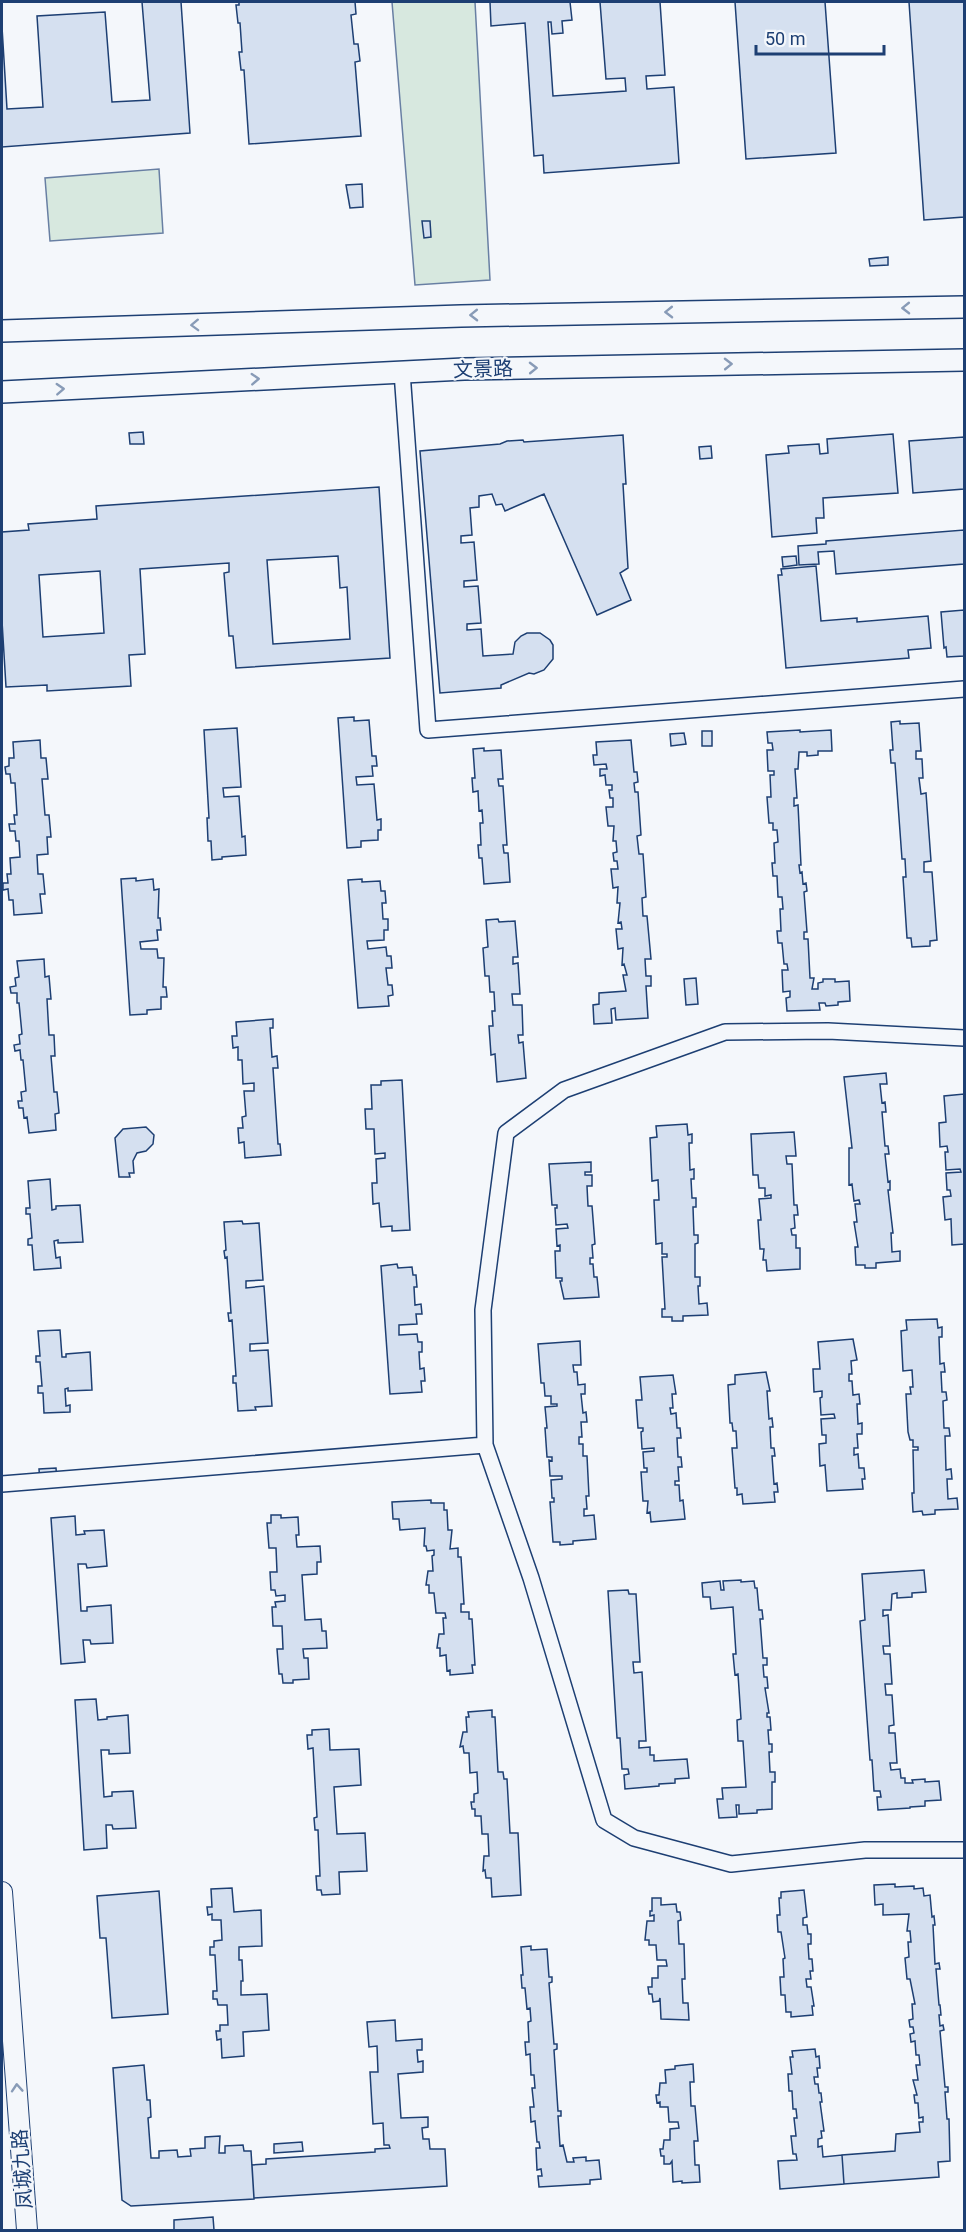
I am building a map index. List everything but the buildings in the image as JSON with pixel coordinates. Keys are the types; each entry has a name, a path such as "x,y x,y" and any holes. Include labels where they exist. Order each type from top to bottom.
{"main road":[{"path":"2,331 461,316 964,307"},
{"name":"文景路","path":"2,392 476,369 964,360"}],"street":[{"path":"402,372 428,730 964,689"},
{"path":"964,1038 828,1030 725,1032 564,1089 506,1133 483,1310 485,1445 531,1578 604,1820 634,1838 731,1864 865,1850 964,1850"},
{"path":"2,1484 485,1445"},
{"name":"凤城九路","path":"2,1892 27,2230"}],"shaded area":[{"path":"392,2 475,2 490,280 415,285"},
{"path":"159,169 163,233 50,241 45,178"}]}
